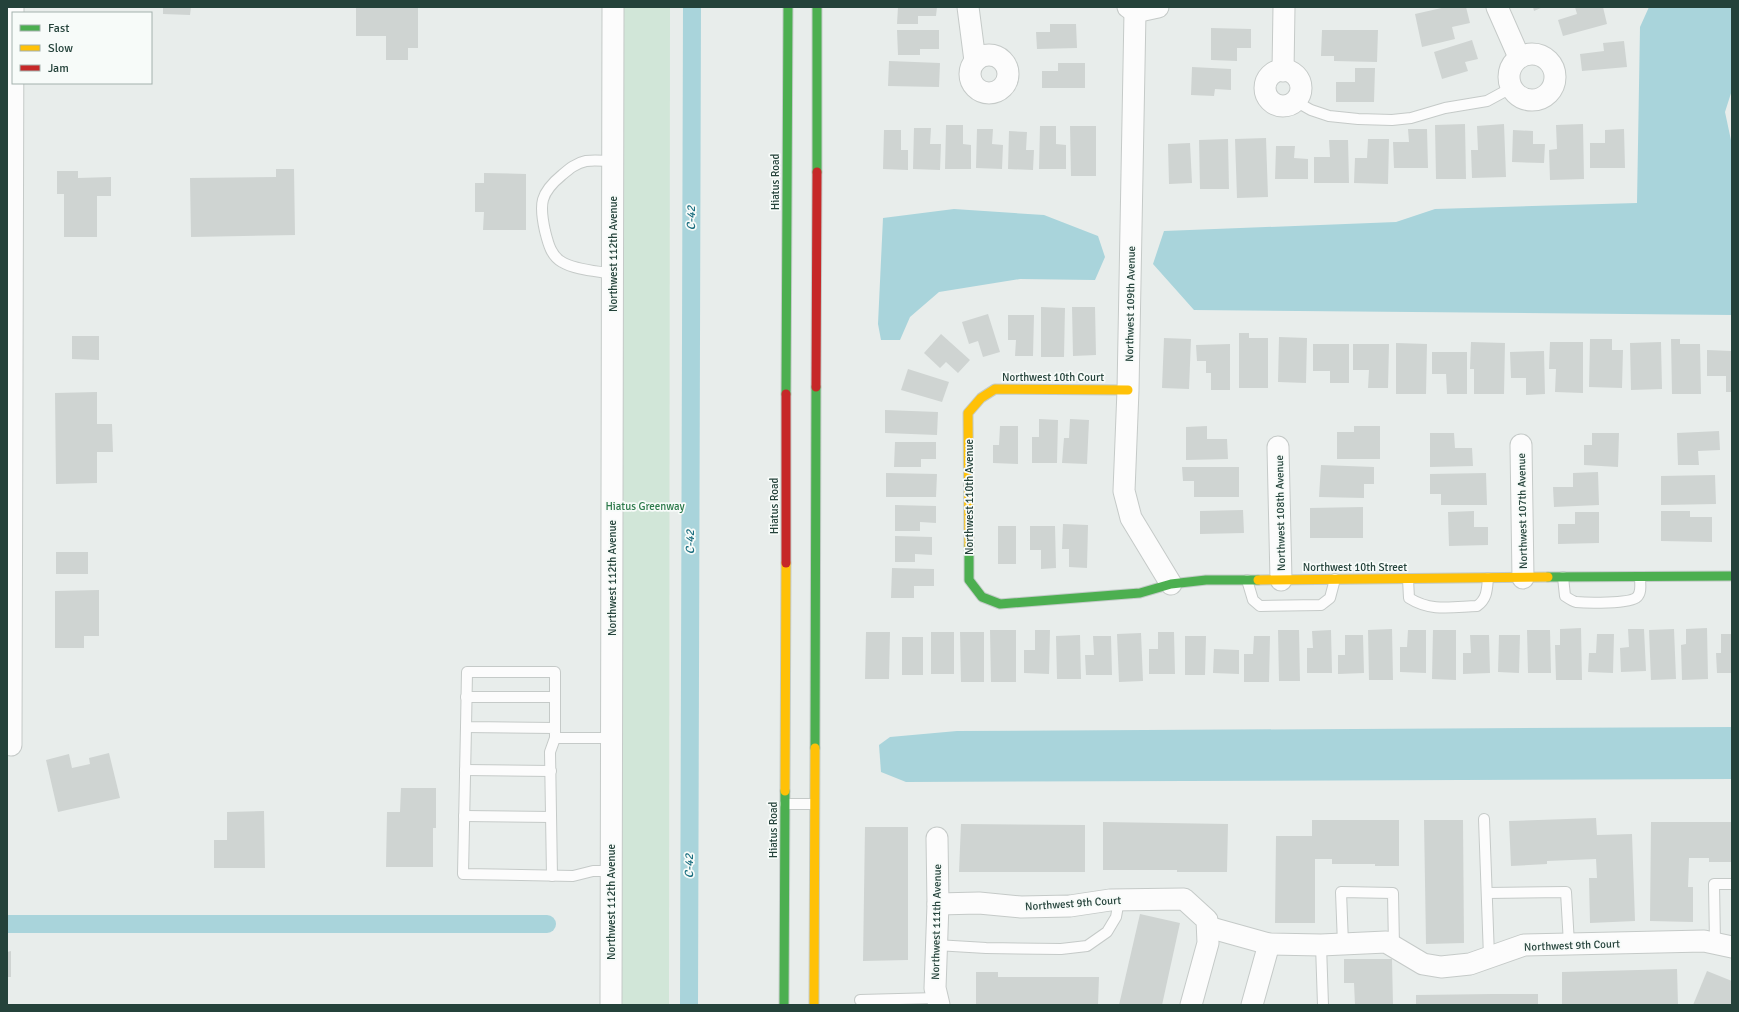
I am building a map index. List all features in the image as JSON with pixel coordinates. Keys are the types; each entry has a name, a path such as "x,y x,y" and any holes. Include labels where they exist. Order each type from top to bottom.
{"main road":[{"name":"Hiatus Road","path":"784,1005 788,7"},
{"path":"814,1005 817,7"},
{"name":"Northwest 10th Court","path":"981,398 996,389 1128,390"},
{"name":"Northwest 110th Avenue","path":"981,398 968,414 969,580 982,597"},
{"name":"Northwest 10th Street","path":"982,597 1000,604 1140,593 1171,584 1206,580 1732,576"}],"street":[{"name":"Northwest 112th Avenue","path":"611,1005 614,7"},
{"path":"968,7 975,61"},
{"path":"1132,9 1158,7"},
{"path":"1283,71 1284,7"},
{"path":"1497,7 1519,57"},
{"name":"Northwest 109th Avenue","path":"1132,9 1128,390 1124,490 1131,518 1171,584"},
{"path":"1530,53 1541,55 1550,61 1555,71 1555,83 1550,92 1540,99 1529,100 1518,96 1511,88 1508,76 1511,66 1519,57 1530,53"},
{"path":"1274,72 1291,72 1299,80 1300,91 1295,101 1284,106 1278,106 1272,103 1266,93 1266,81 1274,72"},
{"path":"11,745 13,84"},
{"name":"Northwest 107th Avenue","path":"1521,445 1523,578"},
{"name":"Northwest 108th Avenue","path":"1278,447 1281,580"},
{"name":"Northwest 111th Avenue","path":"937,838 938,904 935,988 938,1002"},
{"name":"Northwest 9th Court","path":"938,904 979,903 1021,907 1070,906 1119,900 1184,899 1207,920 1208,927 1269,944 1321,946 1386,942 1423,964 1441,968 1470,964 1524,946 1704,941 1723,945"},
{"path":"1191,1005 1208,943 1208,927"},
{"path":"1252,1005 1269,944"}],"lane":[{"path":"1295,101 1311,110 1329,116 1392,120 1410,118 1445,108 1486,101 1511,88"},
{"path":"613,161 585,162 574,165 546,190 542,199 542,216 546,238 552,254 563,263 588,270 613,274"},
{"path":"1562,577 1565,596 1574,602 1627,602 1636,599 1640,592 1640,577"},
{"path":"1408,579 1409,598 1419,604 1430,607 1477,606 1483,602 1487,594 1488,578"},
{"path":"1247,580 1253,600 1260,606 1321,605 1330,598 1335,579"},
{"path":"552,876 550,752 556,733 555,672 467,672 463,874 552,876 573,876 593,871 611,871"},
{"path":"466,697 556,697"},
{"path":"466,727 612,738"},
{"path":"465,770 551,770"},
{"path":"785,804 814,804"},
{"path":"464,816 551,817"},
{"path":"1484,819 1489,957"},
{"path":"1723,945 1714,884 1732,884"},
{"path":"1343,944 1342,892 1393,893 1394,946"},
{"path":"1487,893 1566,892 1569,944"},
{"path":"936,945 1061,950 1087,946 1106,932 1110,927 1116,917 1119,900"},
{"path":"1321,946 1323,1005"},
{"path":"860,1000 938,1002"}],"green space":[{"name":"Hiatus Greenway","path":"620,7 670,7 669,1005 620,1005"}],"water":[{"path":"1649,7 1732,7 1732,90 1725,112 1732,145 1732,315 1194,310 1153,264 1164,231 1396,222 1435,209 1637,203 1640,27"},
{"path":"954,209 1044,215 1098,236 1105,257 1095,280 1020,279 939,292 910,317 900,340 881,340 878,324 883,218"},
{"path":"1732,727 1732,779 906,782 881,772 879,745 890,737 957,731"}],"building":[{"path":"163,7 191,7 190,15 163,14"},
{"path":"356,7 418,7 418,48 408,48 408,60 386,60 386,36 356,36"},
{"path":"898,7 937,7 936,16 918,16 918,24 897,24"},
{"path":"1446,7 1466,7 1470,23 1452,27 1455,39 1422,47 1415,14"},
{"path":"1533,7 1543,7 1534,11"},
{"path":"1575,7 1603,7 1607,24 1563,36 1558,20 1577,14"},
{"path":"1050,24 1076,24 1077,48 1037,49 1036,32 1050,32"},
{"path":"1211,28 1251,29 1251,48 1237,48 1237,61 1211,60"},
{"path":"897,30 939,30 939,49 920,49 920,55 898,55"},
{"path":"1322,30 1378,30 1377,62 1334,61 1334,56 1321,56"},
{"path":"1472,40 1478,59 1465,62 1468,71 1442,79 1434,52"},
{"path":"1624,41 1627,67 1582,71 1580,54 1604,51 1603,43"},
{"path":"889,61 940,63 939,87 888,86"},
{"path":"1058,63 1085,63 1085,88 1042,88 1042,71 1058,71"},
{"path":"1192,67 1231,69 1231,90 1215,89 1214,96 1191,95"},
{"path":"1355,68 1375,68 1374,102 1336,102 1336,82 1355,82"},
{"path":"1465,124 1466,179 1436,179 1435,125"},
{"path":"1504,124 1506,177 1472,178 1471,150 1478,150 1477,126"},
{"path":"1583,124 1584,179 1550,180 1549,150 1557,149 1556,125"},
{"path":"946,125 963,125 963,144 971,145 971,169 945,169"},
{"path":"1040,126 1056,126 1056,144 1066,145 1066,169 1039,169"},
{"path":"1070,126 1096,126 1096,176 1071,176"},
{"path":"914,128 931,128 930,144 941,144 940,170 913,169"},
{"path":"977,129 993,129 992,144 1003,145 1002,169 976,168"},
{"path":"1408,129 1427,129 1428,168 1394,168 1393,142 1409,142"},
{"path":"1624,129 1625,168 1590,168 1590,143 1605,143 1605,130"},
{"path":"884,130 901,130 901,150 908,150 908,170 883,169"},
{"path":"1513,130 1533,131 1533,144 1545,144 1544,163 1512,162"},
{"path":"1009,131 1027,132 1026,150 1034,150 1033,170 1008,169"},
{"path":"1266,138 1268,197 1237,198 1235,139"},
{"path":"1228,139 1229,189 1200,189 1199,140"},
{"path":"1368,139 1389,139 1388,184 1354,183 1355,158 1367,158"},
{"path":"1329,140 1348,140 1349,183 1314,183 1314,157 1330,157"},
{"path":"1190,143 1192,183 1169,184 1168,144"},
{"path":"1276,146 1295,146 1294,158 1308,159 1308,179 1275,179"},
{"path":"276,169 294,169 295,235 191,237 190,178 276,177"},
{"path":"57,171 78,171 78,178 111,177 111,196 97,196 97,237 64,237 64,194 57,194"},
{"path":"484,173 526,174 526,230 483,230 484,212 475,212 475,183 484,183"},
{"path":"1041,307 1065,308 1064,357 1041,357"},
{"path":"1072,307 1095,307 1096,355 1073,356"},
{"path":"988,314 1000,352 983,357 978,341 969,344 962,322"},
{"path":"1008,315 1034,315 1033,356 1015,356 1016,340 1008,340"},
{"path":"1239,333 1249,333 1249,338 1268,338 1268,388 1239,388"},
{"path":"941,334 970,360 958,373 946,362 940,368 924,353"},
{"path":"72,336 99,336 99,360 72,359"},
{"path":"1279,337 1307,338 1306,383 1278,382"},
{"path":"1164,338 1191,339 1189,389 1162,388"},
{"path":"1590,339 1612,339 1612,350 1623,350 1622,388 1589,387"},
{"path":"1671,339 1680,339 1680,344 1700,344 1701,394 1672,394"},
{"path":"1471,342 1505,343 1504,394 1474,394 1474,369 1470,369"},
{"path":"1550,342 1583,342 1583,393 1555,392 1556,369 1549,369"},
{"path":"1661,342 1662,389 1631,390 1630,343"},
{"path":"1396,343 1427,344 1426,394 1396,394"},
{"path":"1230,344 1230,390 1211,390 1211,373 1206,373 1206,361 1197,361 1196,345"},
{"path":"1313,344 1349,344 1349,383 1330,383 1330,371 1313,371"},
{"path":"1353,344 1389,344 1388,388 1368,388 1369,370 1353,370"},
{"path":"1707,350 1732,351 1732,392 1726,392 1726,376 1707,376"},
{"path":"1544,351 1545,394 1526,395 1526,378 1511,378 1510,352"},
{"path":"1432,352 1467,352 1467,394 1447,394 1446,374 1432,374"},
{"path":"908,369 949,382 942,402 901,390"},
{"path":"97,392 97,424 112,424 113,452 97,452 97,483 56,484 55,393"},
{"path":"885,410 938,412 937,435 885,433"},
{"path":"1039,419 1058,420 1057,463 1032,463 1032,437 1039,437"},
{"path":"1070,419 1089,420 1087,464 1062,463 1064,438 1069,438"},
{"path":"1000,426 1018,426 1018,464 993,463 993,445 999,445"},
{"path":"1207,426 1207,439 1227,439 1228,459 1186,460 1186,427"},
{"path":"1354,426 1380,426 1380,459 1337,459 1337,432 1354,432"},
{"path":"1719,431 1720,450 1698,451 1699,465 1678,465 1677,433"},
{"path":"1430,433 1454,433 1455,448 1472,448 1473,466 1430,467"},
{"path":"1592,433 1619,433 1618,467 1584,465 1584,445 1592,445"},
{"path":"895,442 936,442 936,459 921,459 921,467 894,467"},
{"path":"1321,465 1374,467 1374,484 1364,484 1364,498 1319,497"},
{"path":"1182,467 1239,467 1239,497 1194,497 1194,481 1183,481"},
{"path":"1598,472 1599,505 1554,507 1553,487 1573,487 1573,473"},
{"path":"886,473 937,474 936,497 886,497"},
{"path":"1486,473 1487,505 1441,505 1441,494 1430,494 1430,474"},
{"path":"1715,475 1716,504 1661,505 1661,476"},
{"path":"895,505 936,506 936,523 920,522 920,531 895,531"},
{"path":"1363,507 1363,538 1310,538 1310,508"},
{"path":"1243,510 1244,533 1200,534 1200,511"},
{"path":"1474,511 1474,527 1488,527 1488,545 1449,546 1448,512"},
{"path":"1661,511 1690,511 1690,517 1712,517 1712,542 1661,541"},
{"path":"1575,512 1599,512 1599,543 1558,544 1558,524 1575,524"},
{"path":"1063,524 1088,525 1087,568 1069,567 1069,549 1062,549"},
{"path":"998,526 1016,526 1016,564 998,564"},
{"path":"1030,526 1055,526 1056,568 1041,569 1041,550 1030,550"},
{"path":"895,536 932,537 932,555 915,554 915,562 895,562"},
{"path":"56,552 88,552 88,574 56,574"},
{"path":"892,568 934,569 934,586 914,586 914,598 891,598"},
{"path":"99,590 99,636 84,636 84,648 55,648 55,591"},
{"path":"1581,628 1582,680 1556,680 1555,645 1560,645 1560,629"},
{"path":"1707,628 1708,679 1682,680 1681,645 1686,644 1686,629"},
{"path":"1392,629 1393,680 1369,680 1368,630"},
{"path":"1628,629 1644,629 1646,671 1621,672 1620,648 1629,647"},
{"path":"1674,629 1676,679 1651,680 1649,630"},
{"path":"990,630 1016,630 1016,682 991,682"},
{"path":"1035,630 1050,630 1049,674 1024,673 1024,650 1035,650"},
{"path":"1278,630 1299,630 1300,681 1279,681"},
{"path":"1331,630 1332,673 1307,673 1307,648 1313,648 1312,631"},
{"path":"1408,630 1426,630 1426,673 1400,672 1400,647 1407,647"},
{"path":"1433,630 1456,630 1456,680 1432,679"},
{"path":"1527,630 1550,630 1551,673 1528,673"},
{"path":"866,632 890,632 889,679 865,679"},
{"path":"931,632 954,632 954,674 931,674"},
{"path":"960,632 984,632 984,682 961,682"},
{"path":"1158,632 1174,632 1175,674 1149,674 1149,649 1158,649"},
{"path":"1141,633 1143,681 1119,682 1117,634"},
{"path":"1597,634 1614,634 1613,673 1588,672 1589,653 1596,653"},
{"path":"1721,634 1732,634 1732,673 1717,673 1716,653 1721,653"},
{"path":"1080,635 1081,679 1057,679 1056,636"},
{"path":"1345,635 1363,635 1364,673 1338,674 1338,655 1345,655"},
{"path":"1470,635 1489,635 1490,673 1463,674 1463,653 1471,653"},
{"path":"1499,635 1520,635 1519,673 1498,672"},
{"path":"1093,636 1111,636 1112,675 1086,675 1085,655 1094,655"},
{"path":"1185,636 1206,636 1205,675 1185,675"},
{"path":"1254,636 1270,636 1269,682 1244,682 1244,654 1253,654"},
{"path":"902,637 923,637 923,675 902,675"},
{"path":"1214,649 1239,650 1239,674 1213,673"},
{"path":"109,753 120,798 58,812 46,760 69,754 72,768 90,764 89,758"},
{"path":"401,788 436,788 436,828 433,828 433,867 386,867 387,812 400,812"},
{"path":"264,811 265,868 214,868 214,840 227,840 227,812"},
{"path":"1596,818 1597,835 1632,834 1635,921 1590,923 1589,878 1597,878 1596,859 1547,861 1547,864 1511,866 1509,821"},
{"path":"1312,820 1399,820 1399,866 1375,866 1375,864 1332,864 1332,859 1315,859 1315,923 1275,923 1276,836 1312,836"},
{"path":"1424,820 1463,820 1464,943 1426,944"},
{"path":"1103,822 1228,824 1227,872 1103,870"},
{"path":"1651,822 1732,822 1732,862 1709,862 1709,858 1689,858 1688,887 1693,887 1693,922 1650,921"},
{"path":"961,824 1085,825 1085,872 959,872"},
{"path":"865,827 908,827 908,960 863,961"},
{"path":"1140,914 1180,923 1162,1005 1119,1005"},
{"path":"11,951 11,977 7,977 7,952"},
{"path":"1344,959 1392,959 1393,1005 1355,1005 1354,983 1344,983"},
{"path":"1677,969 1678,1005 1562,1005 1562,972"},
{"path":"1707,971 1732,981 1732,1005 1693,1005"},
{"path":"976,972 998,972 998,977 1099,977 1098,1005 976,1005"},
{"path":"1538,994 1538,1005 1416,1005 1416,995"}],"waterway":[{"name":"C-42","path":"689,1005 692,7"},
{"path":"7,924 547,924"}],"traffic: fast":[{"path":"786,394 788,7"},
{"path":"817,7 817,172"},
{"path":"815,748 816,387"},
{"path":"969,546 969,580 982,597 1000,604 1140,593 1171,584 1206,580 1258,580"},
{"path":"1548,577 1732,576"},
{"path":"784,1005 785,791"}],"traffic: slow":[{"path":"969,546 968,413 981,398 995,389 1128,390"},
{"path":"785,791 786,563"},
{"path":"1258,580 1548,577"},
{"path":"814,1005 815,748"}],"traffic: jam":[{"path":"816,387 817,172"},
{"path":"786,394 786,563"}]}
